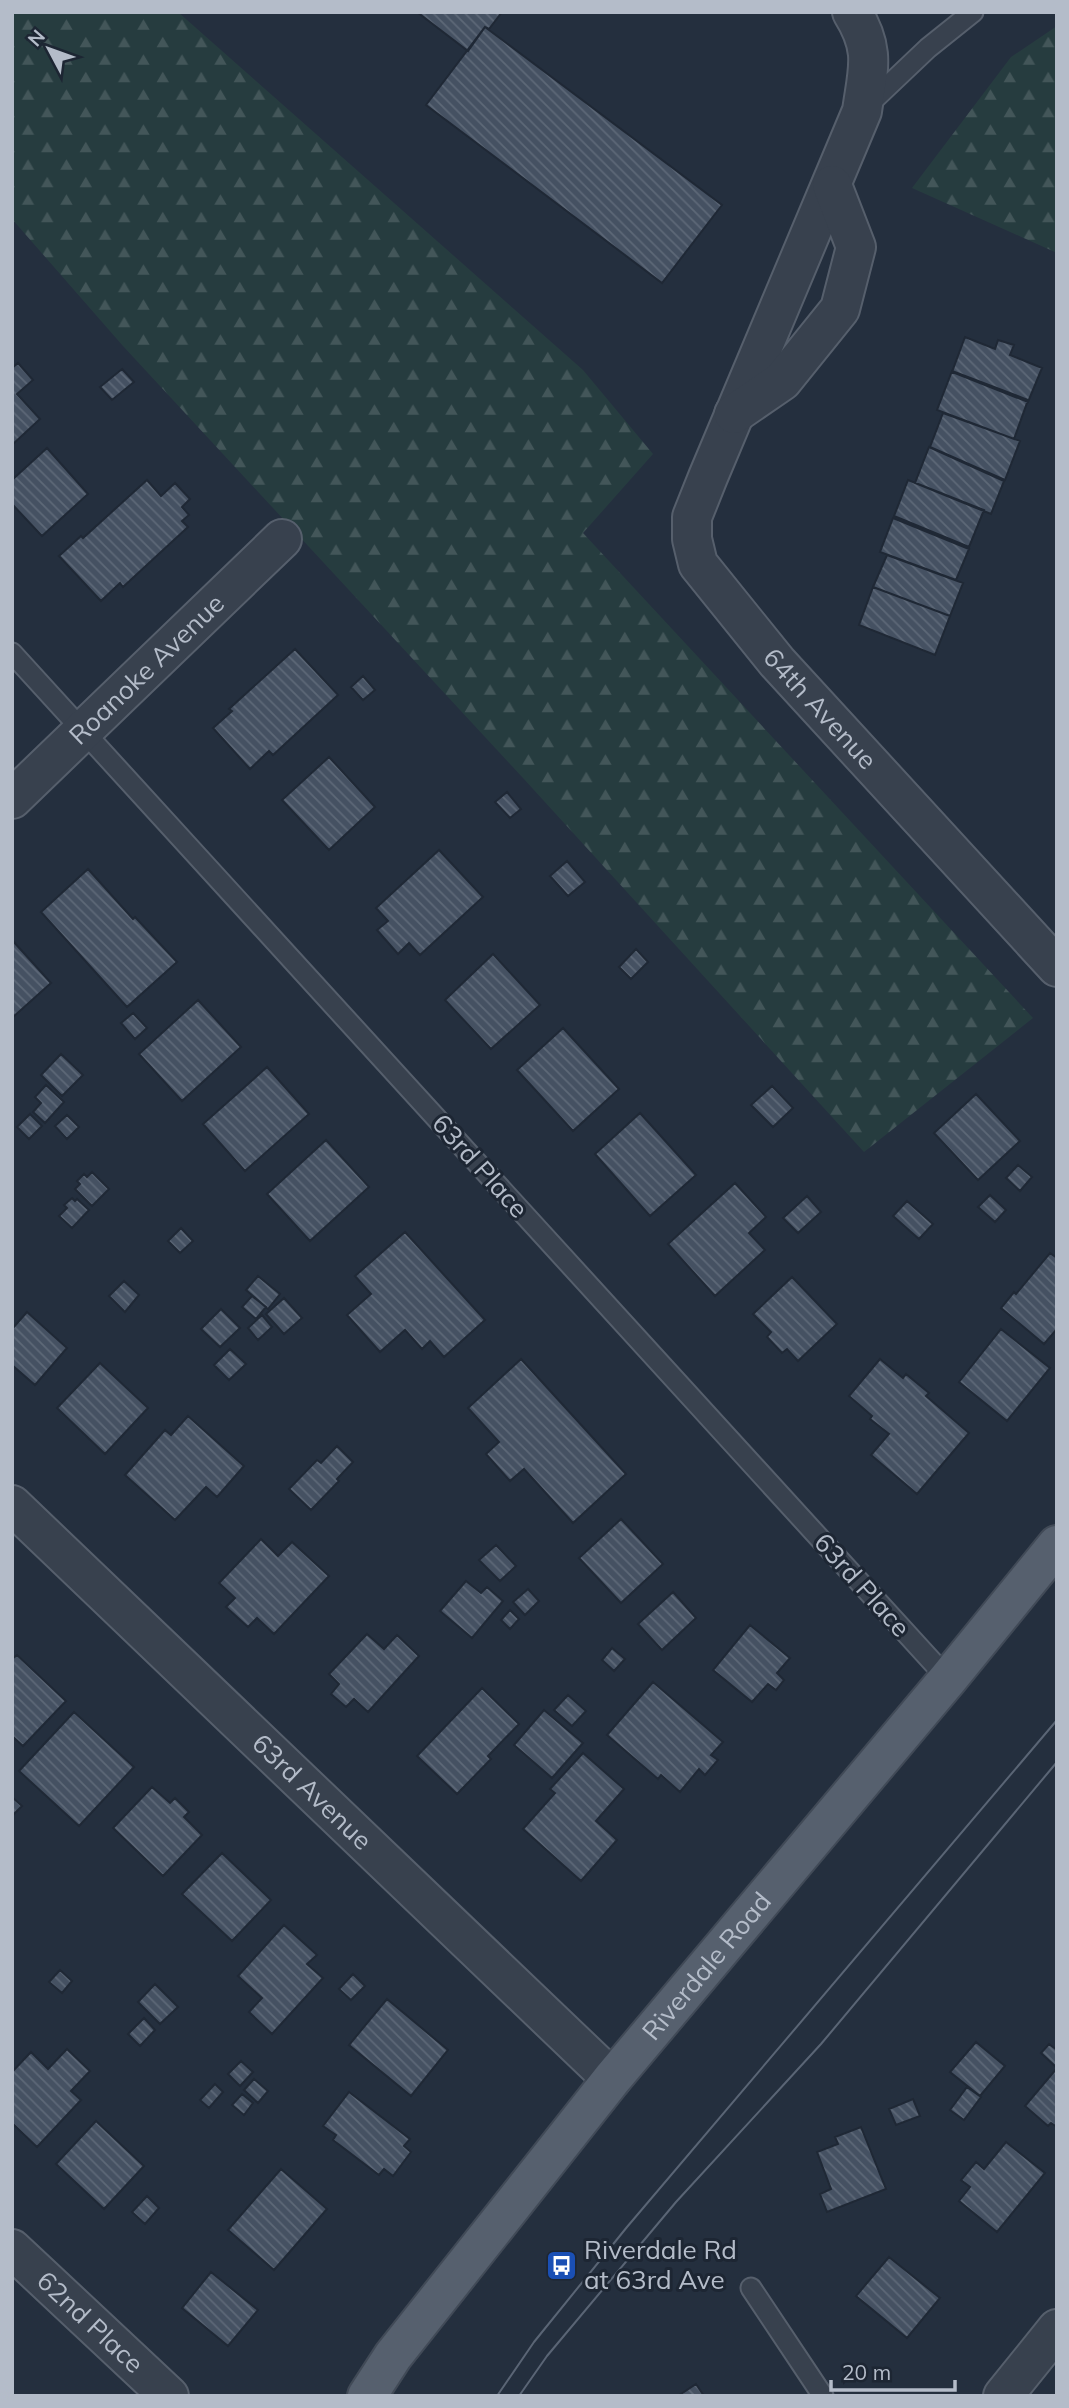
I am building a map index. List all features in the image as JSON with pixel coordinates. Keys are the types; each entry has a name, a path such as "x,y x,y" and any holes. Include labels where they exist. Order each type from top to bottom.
{"main road":[{"name":"Riverdale Road","path":"367,2396 393,2356 612,2078 948,1679 1057,1545"}],"street":[{"name":"64th Avenue","path":"852,12 862,30 870,58 862,111 692,517 692,539 698,564 777,662 1057,967"},
{"path":"734,414 782,381 840,309 856,247 832,185"},
{"name":"Roanoke Avenue","path":"12,799 282,539"},
{"name":"63rd Avenue","path":"12,1505 612,2078"},
{"name":"62nd Place","path":"12,2249 169,2396"},
{"path":"1003,2396 1057,2329"}],"lane":[{"path":"862,111 901,72 973,12"},
{"name":"63rd Place","path":"12,653 948,1679"},
{"path":"751,2288 823,2396"}],"green space":[{"path":"12,12 178,12 583,370 653,454 583,533 1033,1018 864,1152 123,346 12,219"},
{"path":"1057,26 1057,253 912,188 1011,57"}],"building":[{"path":"417,12 502,12 489,29 485,27 468,51"},
{"path":"485,27 722,205 662,283 426,105"},
{"path":"965,337 995,349 998,340 1014,345 1010,355 1042,368 1028,402 952,372"},
{"path":"18,363 33,380 17,394 40,419 12,445 12,368"},
{"path":"122,369 134,382 112,400 100,387"},
{"path":"952,371 1028,400 1014,439 937,410"},
{"path":"943,413 1020,441 1005,480 930,447"},
{"path":"929,447 1004,481 991,514 915,483"},
{"path":"47,448 88,494 42,536 12,504 12,480"},
{"path":"147,480 161,496 175,483 190,499 182,507 189,515 182,521 188,527 123,587 120,583 101,601 59,556"},
{"path":"908,480 984,510 969,547 894,516"},
{"path":"893,518 969,549 956,580 880,552"},
{"path":"887,555 963,583 950,616 873,587"},
{"path":"873,587 950,616 935,655 859,625"},
{"path":"295,649 338,695 273,755 269,751 250,769 213,728 232,711 229,709"},
{"path":"363,676 375,690 363,700 351,687"},
{"path":"329,757 375,807 329,850 282,800"},
{"path":"507,792 521,809 510,818 495,802"},
{"path":"439,850 483,897 420,955 409,943 398,954 377,930 388,921 376,908"},
{"path":"567,861 585,882 568,896 550,876"},
{"path":"88,869 177,962 127,1007 41,912"},
{"path":"12,940 51,983 12,1018"},
{"path":"636,949 648,962 631,979 619,967"},
{"path":"493,954 540,1005 491,1049 445,1000"},
{"path":"198,1000 241,1047 182,1101 139,1054"},
{"path":"133,1013 147,1028 135,1039 121,1023"},
{"path":"563,1028 619,1089 573,1131 517,1070"},
{"path":"61,1054 83,1075 62,1096 41,1075"},
{"path":"267,1067 309,1114 245,1171 203,1124"},
{"path":"46,1085 64,1102 45,1123 33,1112 41,1103 35,1097"},
{"path":"772,1086 793,1108 773,1127 751,1105"},
{"path":"976,1094 1020,1141 978,1180 934,1133"},
{"path":"640,1113 696,1175 650,1216 595,1154"},
{"path":"30,1114 42,1126 29,1139 17,1127"},
{"path":"67,1115 79,1127 67,1139 55,1126"},
{"path":"326,1140 369,1187 310,1241 267,1194"},
{"path":"1018,1165 1032,1177 1020,1191 1006,1178"},
{"path":"92,1172 109,1189 92,1206 75,1189 80,1184 77,1181 84,1174 87,1177"},
{"path":"735,1183 766,1217 749,1233 765,1250 715,1296 668,1244"},
{"path":"990,1195 1006,1210 995,1222 978,1207"},
{"path":"807,1196 821,1212 798,1233 783,1218"},
{"path":"72,1198 89,1210 72,1228 59,1216 67,1208 64,1205"},
{"path":"907,1201 933,1224 919,1239 893,1216"},
{"path":"181,1228 193,1241 180,1253 168,1241"},
{"path":"405,1232 485,1320 444,1357 430,1341 422,1349 405,1330 380,1352 347,1315 371,1294 355,1276"},
{"path":"1050,1253 1057,1258 1057,1329 1044,1344 1001,1308"},
{"path":"258,1276 280,1294 268,1309 246,1290"},
{"path":"792,1277 837,1324 798,1361 787,1349 782,1353 767,1337 771,1332 753,1314"},
{"path":"124,1281 139,1295 125,1312 109,1296"},
{"path":"252,1296 266,1307 256,1319 242,1307"},
{"path":"284,1298 302,1318 284,1334 266,1314"},
{"path":"221,1309 240,1328 220,1347 201,1329"},
{"path":"27,1312 67,1348 35,1385 12,1365 12,1329"},
{"path":"262,1315 272,1327 258,1340 248,1328"},
{"path":"1001,1329 1050,1368 1007,1421 959,1382"},
{"path":"230,1349 246,1364 229,1380 214,1365"},
{"path":"521,1359 626,1474 573,1523 524,1469 510,1481 486,1454 499,1442 468,1408"},
{"path":"880,1359 903,1378 906,1374 929,1393 926,1396 969,1433 917,1494 871,1455 889,1434 870,1419 872,1416 849,1396"},
{"path":"100,1363 148,1408 105,1454 57,1408"},
{"path":"188,1416 244,1466 217,1497 206,1487 175,1520 125,1475 165,1430 171,1435"},
{"path":"337,1446 353,1462 311,1510 289,1489 317,1460 321,1463"},
{"path":"621,1519 663,1564 621,1603 579,1558"},
{"path":"261,1539 278,1556 292,1542 329,1576 274,1634 257,1618 248,1627 226,1607 235,1598 219,1583"},
{"path":"496,1545 516,1566 500,1581 479,1560"},
{"path":"466,1581 481,1593 487,1587 503,1601 472,1638 440,1611"},
{"path":"528,1589 539,1601 525,1615 513,1602"},
{"path":"673,1592 696,1618 662,1650 638,1624"},
{"path":"510,1610 519,1619 510,1629 501,1620"},
{"path":"750,1625 790,1658 777,1673 784,1680 776,1690 768,1684 752,1702 713,1670"},
{"path":"367,1634 384,1649 397,1635 419,1656 368,1712 354,1699 346,1707 331,1694 339,1684 329,1674"},
{"path":"612,1648 625,1659 614,1671 602,1660"},
{"path":"17,1655 66,1701 23,1746 12,1736 12,1659"},
{"path":"653,1682 723,1742 711,1755 718,1760 705,1775 699,1769 680,1792 661,1775 658,1779 607,1735"},
{"path":"482,1688 519,1724 488,1756 491,1759 457,1794 417,1756"},
{"path":"568,1695 586,1711 572,1726 554,1710"},
{"path":"544,1710 583,1743 552,1778 514,1745"},
{"path":"74,1712 134,1767 79,1826 19,1771"},
{"path":"583,1753 624,1789 596,1821 617,1840 581,1881 523,1829 555,1793 550,1789"},
{"path":"152,1787 170,1803 175,1798 189,1812 184,1817 202,1835 163,1876 113,1828"},
{"path":"12,1797 22,1806 12,1816"},
{"path":"222,1853 271,1900 232,1941 182,1894"},
{"path":"284,1925 317,1955 307,1964 323,1978 272,2034 249,2012 262,1998 238,1976"},
{"path":"60,1970 72,1981 62,1993 49,1982"},
{"path":"353,1974 365,1986 351,2000 339,1989"},
{"path":"155,1984 178,2007 160,2024 138,2002"},
{"path":"387,1999 448,2050 411,2096 349,2045"},
{"path":"144,2018 155,2030 140,2046 128,2034"},
{"path":"976,2042 1005,2066 980,2096 950,2072"},
{"path":"1049,2044 1057,2050 1056,2067 1041,2053"},
{"path":"67,2049 90,2071 71,2091 81,2100 37,2147 12,2123 12,2072 31,2052 48,2069"},
{"path":"241,2061 253,2072 240,2086 228,2074"},
{"path":"1057,2068 1057,2127 1051,2123 1048,2126 1025,2106"},
{"path":"254,2079 268,2091 258,2103 244,2090"},
{"path":"215,2084 223,2092 209,2108 200,2100"},
{"path":"967,2087 981,2097 964,2120 950,2110"},
{"path":"349,2092 410,2139 404,2146 411,2152 393,2176 384,2169 379,2175 333,2140 336,2135 323,2126"},
{"path":"242,2094 253,2103 244,2115 232,2105"},
{"path":"913,2099 920,2116 896,2125 889,2109"},
{"path":"96,2121 144,2166 104,2209 56,2164"},
{"path":"861,2127 886,2189 827,2212 820,2194 831,2189 817,2152 838,2144 835,2137"},
{"path":"1006,2142 1045,2173 997,2232 959,2201 970,2187 961,2180 976,2162 984,2169"},
{"path":"281,2169 327,2209 274,2270 228,2230"},
{"path":"147,2196 159,2208 145,2224 132,2212"},
{"path":"889,2257 940,2298 907,2338 856,2296"},
{"path":"211,2272 258,2310 228,2346 182,2308"},
{"path":"696,2384 704,2396 678,2396"}],"tram line":[{"path":"497,2396 534,2342 627,2227 1057,1720"},
{"path":"519,2396 547,2356 676,2202 821,2044 1057,1762"}],"place":[{"name":"Riverdale Rd at 63rd Ave","path":"561,2265"}]}
